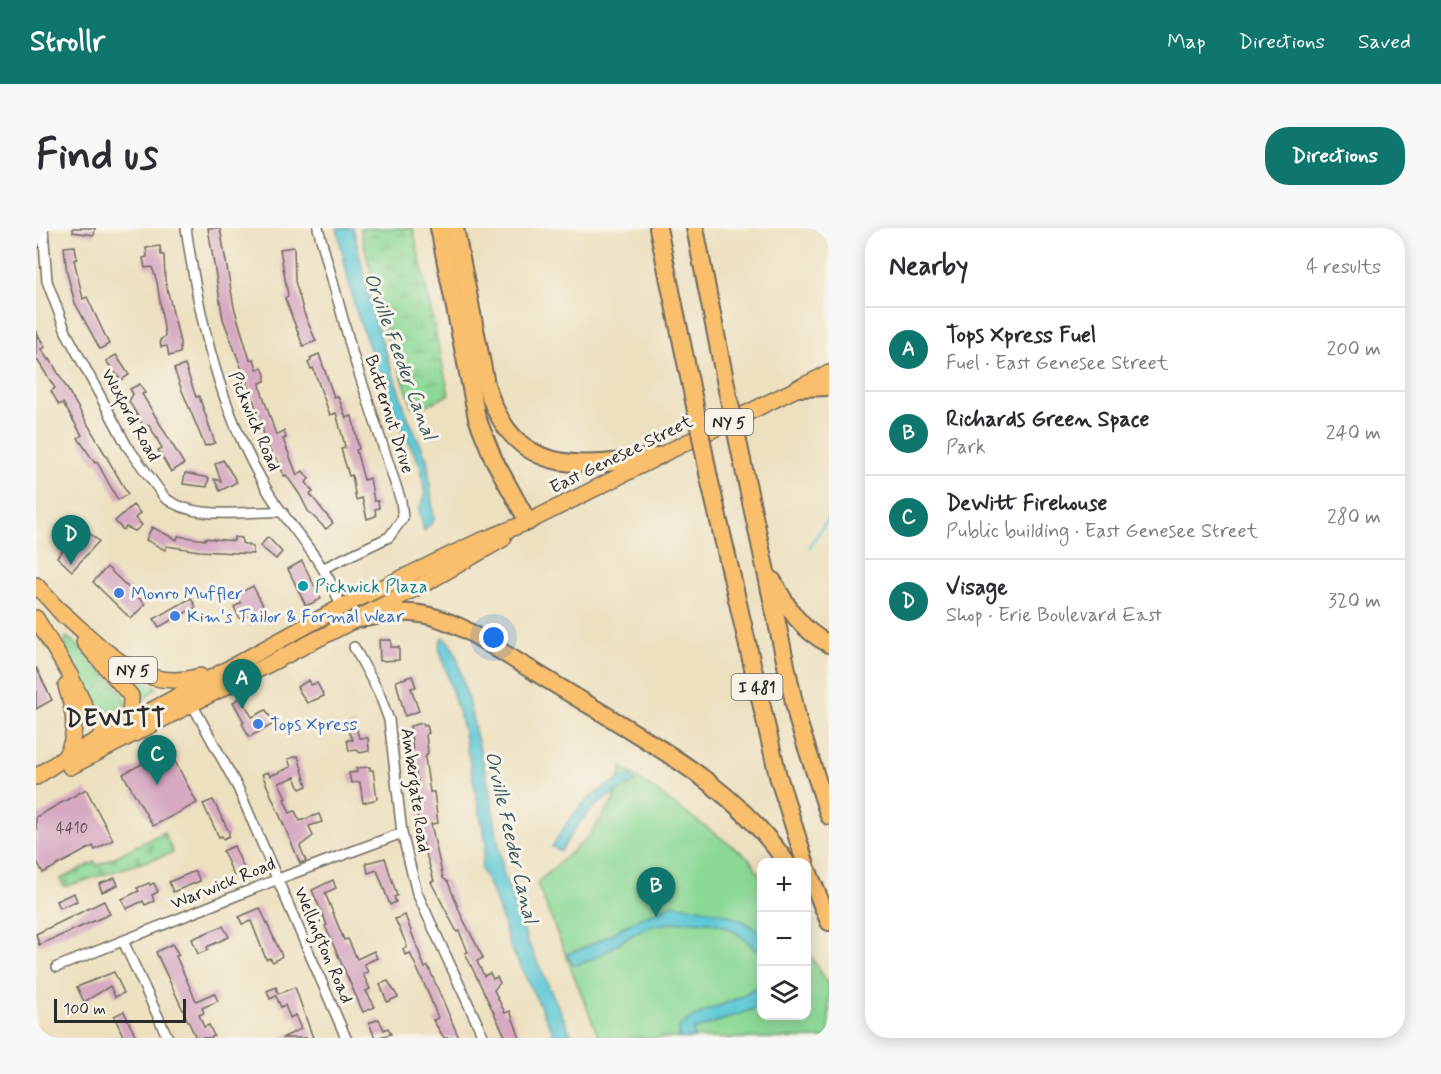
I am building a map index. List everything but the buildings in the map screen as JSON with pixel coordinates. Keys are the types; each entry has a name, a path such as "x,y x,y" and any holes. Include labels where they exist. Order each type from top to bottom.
{"highway":[{"path":"440,228 477,418 493,458 528,522"},
{"path":"455,228 486,384 493,406 508,431 532,451 570,464 596,465 659,456"},
{"name":"I 481","path":"658,228 709,478 778,776 804,858"},
{"name":"I 481","path":"694,228 798,721 829,816"},
{"path":"798,388 829,387"},
{"path":"763,562 788,610 799,624 829,644"},
{"path":"348,623 396,612 423,612 464,629 678,759 716,786 752,819 783,858"},
{"name":"I 481","path":"811,878 829,923"},
{"path":"811,898 829,923"}],"main road":[{"name":"East Genesee Street","path":"36,782 132,727 226,668 341,607 475,543 528,522 829,373"},
{"name":"East Genesee Street","path":"132,727 192,704 481,554 528,522"},
{"name":"NY 5","path":"36,585 129,692 132,700 132,727"},
{"path":"341,607 348,623"},
{"name":"NY 5","path":"58,609 118,660 155,680 185,681 226,668"},
{"path":"36,618 52,643 88,713 111,738"},
{"path":"52,643 74,719 73,742 64,758"},
{"name":"East Genesee Street","path":"36,777 64,758 111,738"}],"street":[{"name":"Wexford Road","path":"43,228 47,281 66,332 127,446 165,498 173,504 198,511 283,512"},
{"name":"Pickwick Road","path":"186,228 197,304 217,376 245,446 266,488 324,568 341,607"},
{"name":"Butternut Drive","path":"318,228 353,354 401,501 403,518 389,537 324,568"},
{"name":"Ambergate Road","path":"354,647 379,693 389,720 402,833 417,893 484,1038"},
{"name":"Wellington Road","path":"192,704 238,788 346,1038"},
{"name":"Warwick Road","path":"57,967 278,879 402,833"},
{"path":"123,941 168,1038"}],"green space":[{"path":"360,228 413,228 449,395 420,408 413,408 385,330"},
{"path":"66,637 73,641 122,692 127,705 99,717 65,647"},
{"path":"120,670 157,687 141,702 117,673"},
{"path":"622,767 749,858 757,871 757,1020 811,1020 811,957 829,987 829,1038 599,1038 537,883 589,836 614,800"},
{"path":"164,832 173,853 64,887 60,879 95,862 97,866"}],"water":[{"path":"337,228 353,228 377,327 407,415 427,459 434,520 424,531 419,510 425,496 421,466 392,411 354,305"},
{"path":"442,637 451,644 457,657 489,788 504,875 527,940 573,1038 556,1038 510,946 495,898 481,868 486,844 463,728 439,647"},
{"path":"631,775 635,782 600,802 591,810 576,827 561,851 552,847 584,803 604,788"},
{"path":"673,904 731,916 757,931 757,953 742,937 722,925 686,921 647,928 593,959 574,965 566,954 585,947 638,919"},
{"path":"757,986 757,1006 754,1009 693,1030 694,1038 679,1038 679,1027 688,1020"}],"waterway":[{"path":"810,547 829,517"}],"place":[{"name":"Visage","path":"71,565"},
{"name":"Pickwick Plaza","path":"303,586"},
{"name":"Monro Muffler","path":"119,593"},
{"name":"Kim's Tailor & Formal Wear","path":"175,616"},
{"name":"Tops Xpress Fuel","path":"242,709"},
{"name":"Tops Xpress","path":"258,724"},
{"name":"DeWitt Firehouse","path":"157,785"},
{"name":"Richards Green Space","path":"656,917"}],"district":[{"name":"DEWITT","path":"116,718"}],"water label":[{"name":"Orville Feeder Canal","path":"401,356"},
{"name":"Orville Feeder Canal","path":"512,837"}]}
